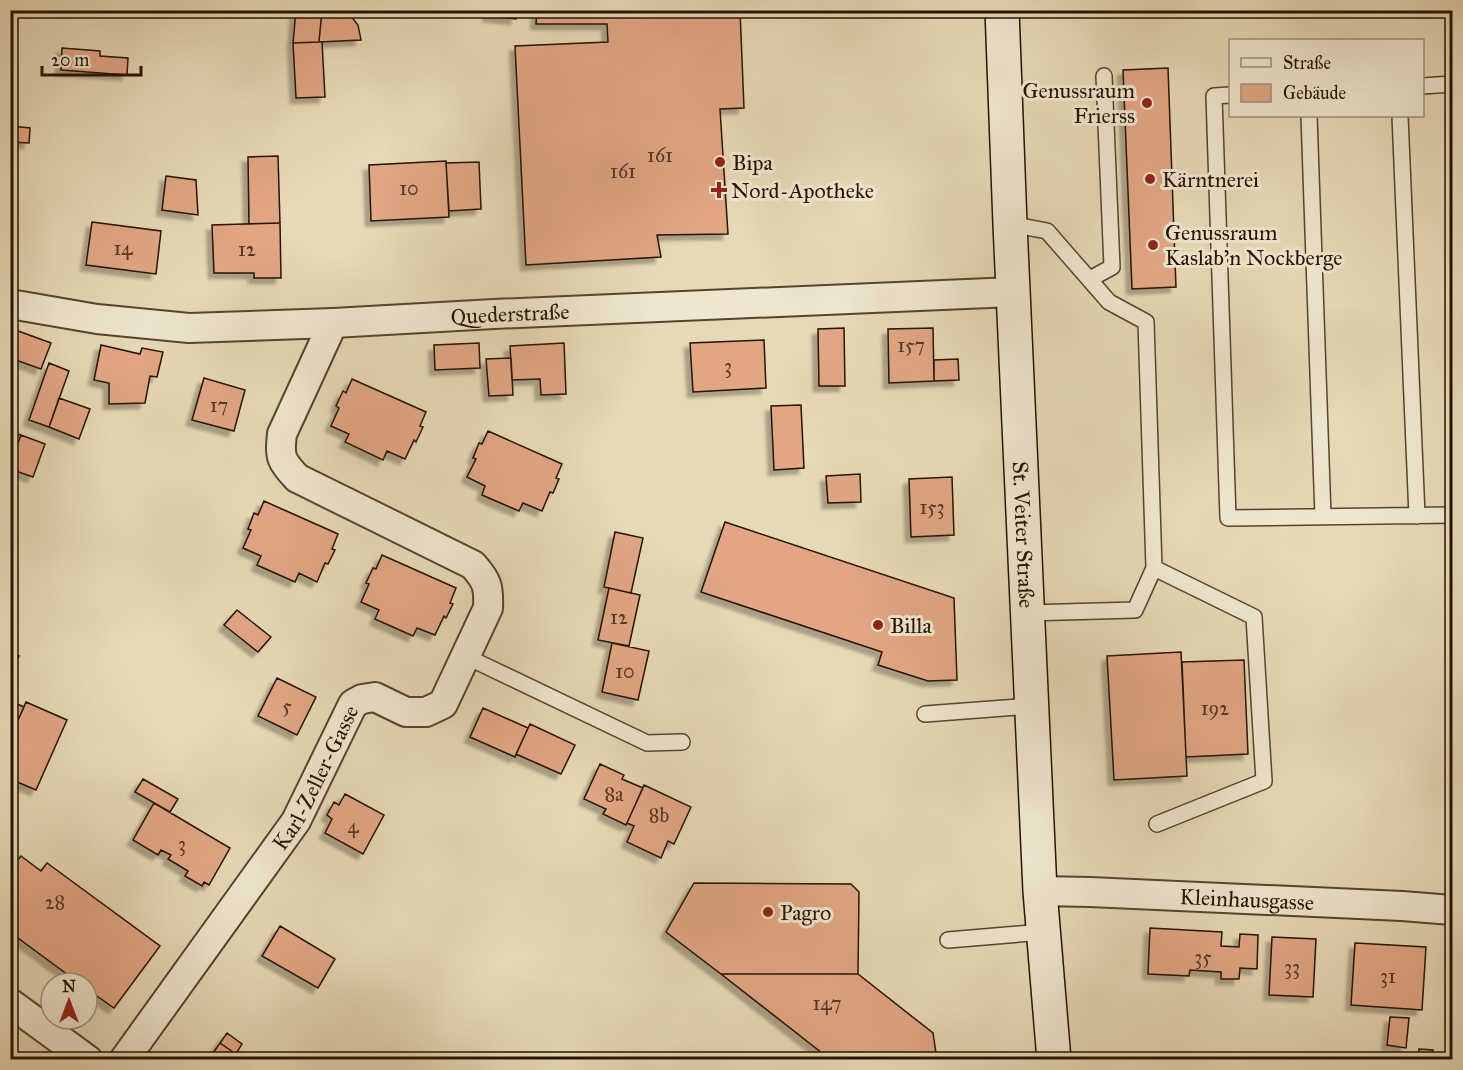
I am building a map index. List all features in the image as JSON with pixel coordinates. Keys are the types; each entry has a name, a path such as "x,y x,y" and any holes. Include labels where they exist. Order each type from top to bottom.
{"main road":[{"name":"St. Veiter Straße","path":"1002,10 1040,891 1054,1059"}],"street":[{"name":"Quederstraße","path":"10,304 97,319 189,328 1013,292"},
{"name":"Karl-Zeller-Gasse","path":"124,1059 296,821 352,704 362,699 375,697 406,712 426,712 443,704 488,608 489,593 484,578 473,565 297,478 284,464 280,449 282,434 333,323"},
{"name":"Kleinhausgasse","path":"1040,891 1452,910"},
{"path":"10,1003 88,1059"}],"lane":[{"path":"1090,279 1112,267 1104,76"},
{"path":"1424,86 1452,84"},
{"path":"1229,95 1214,96 1228,518 1452,515"},
{"path":"1309,117 1323,517"},
{"path":"1400,117 1417,516"},
{"path":"1010,224 1047,231 1109,302 1146,322 1154,568 1135,610 1027,613"},
{"path":"1154,568 1254,617 1264,781 1157,824"},
{"path":"465,656 647,743 682,742"},
{"path":"925,714 1031,706"},
{"path":"948,940 1043,932"}],"building":[{"path":"296,10 322,10 319,42 293,43"},
{"path":"322,10 343,10 350,15 358,25 361,40 319,42"},
{"path":"489,10 517,10 516,19 488,16"},
{"path":"537,10 740,10 744,108 720,109 728,234 657,235 661,257 526,265 515,46 608,42 607,24 536,24"},
{"path":"322,42 325,97 296,98 293,43"},
{"path":"62,48 100,51 100,56 128,58 127,75 61,70"},
{"name":"Kärntnerei","path":"1168,68 1176,287 1132,289 1123,70"},
{"path":"10,126 30,128 29,143 10,142"},
{"path":"278,156 280,223 249,224 248,157"},
{"path":"446,161 449,217 371,221 369,165"},
{"path":"479,162 481,209 449,211 446,163"},
{"path":"166,176 196,180 198,215 162,210"},
{"path":"92,222 161,231 156,274 86,265"},
{"path":"280,223 281,278 254,278 254,273 214,273 212,225"},
{"path":"10,328 51,343 41,369 10,358"},
{"path":"844,328 845,386 819,386 818,329"},
{"path":"933,328 934,381 889,383 888,329"},
{"path":"764,340 766,388 693,392 690,343"},
{"path":"479,343 480,368 435,370 434,345"},
{"path":"564,343 566,394 541,395 540,379 512,380 510,346"},
{"path":"101,345 140,354 142,348 163,352 157,377 150,376 145,403 109,404 109,383 94,380"},
{"path":"511,358 513,395 489,396 486,359"},
{"path":"958,359 959,380 934,381 934,360"},
{"path":"49,363 69,371 49,427 29,420"},
{"path":"204,378 245,390 234,431 192,420"},
{"path":"352,379 426,412 420,426 423,427 405,459 387,451 383,460 345,442 349,434 331,426 339,408 336,406 343,391 346,393"},
{"path":"59,398 90,409 79,439 49,427"},
{"path":"801,405 804,468 774,470 771,406"},
{"path":"10,431 21,435 10,464"},
{"path":"488,431 562,464 556,478 559,479 553,493 550,492 542,511 523,503 519,511 482,495 485,486 467,477 476,459 473,458 479,443 482,444"},
{"path":"21,435 45,444 33,477 10,469"},
{"path":"860,474 861,502 828,503 826,476"},
{"path":"952,477 954,535 911,537 909,479"},
{"path":"264,501 338,534 332,549 335,550 328,564 325,563 317,582 299,573 295,582 257,565 261,556 243,548 251,530 248,529 254,513 258,515"},
{"name":"Billa","path":"725,522 954,598 957,680 928,681 878,665 882,652 701,592"},
{"path":"615,532 643,538 631,593 604,587"},
{"path":"382,555 456,588 450,603 453,604 435,635 417,628 413,636 375,619 379,610 361,602 369,584 366,583"},
{"path":"609,588 640,595 629,646 598,640"},
{"path":"237,610 271,637 258,652 224,625"},
{"path":"612,643 649,651 638,700 602,692"},
{"path":"1181,652 1187,776 1114,780 1107,656"},
{"path":"10,653 19,656 13,669 10,668"},
{"path":"1244,660 1248,754 1186,757 1182,662"},
{"path":"277,678 316,697 297,735 258,716"},
{"path":"10,701 24,707 10,738"},
{"path":"26,702 67,720 36,790 10,779 10,738"},
{"path":"483,708 528,728 515,757 470,737"},
{"path":"530,724 575,745 561,774 516,754"},
{"path":"600,764 624,775 622,779 643,788 626,825 603,814 606,809 584,799"},
{"path":"143,779 178,799 170,812 135,792"},
{"path":"644,785 691,807 674,844 668,841 661,858 627,842 634,826 627,823"},
{"path":"345,794 384,815 363,854 325,833 332,819 327,815 334,802 339,805"},
{"path":"154,803 230,848 209,885 204,882 202,886 185,876 188,871 168,859 171,855 161,850 158,855 133,840"},
{"path":"21,856 41,871 47,863 160,946 114,1008 99,997 99,971 63,971 10,932 10,870"},
{"name":"Pagro","path":"694,883 851,884 859,892 858,974 721,974 666,932"},
{"path":"280,926 335,959 318,988 262,956"},
{"path":"1150,928 1222,932 1221,946 1239,947 1240,934 1258,935 1257,969 1240,968 1239,979 1221,979 1221,972 1190,970 1189,976 1148,974"},
{"path":"1272,937 1316,939 1313,997 1269,995"},
{"path":"1355,943 1426,947 1422,1010 1351,1005"},
{"path":"721,974 858,974 933,1033 937,1060 831,1060"},
{"path":"1390,1017 1409,1018 1406,1048 1387,1045"},
{"path":"227,1033 242,1044 236,1054 220,1043"},
{"path":"220,1043 236,1054 244,1060 208,1060"},
{"path":"1419,1049 1433,1050 1432,1060 1418,1060"}],"place":[{"name":"Genussraum Frierss","path":"1147,103"},
{"name":"Bipa","path":"720,162"},
{"name":"Kärntnerei","path":"1150,179"},
{"name":"Nord-Apotheke","path":"719,190"},
{"name":"Genussraum Kaslab'n Nockberge","path":"1153,245"},
{"name":"Billa","path":"878,625"},
{"name":"Pagro","path":"768,912"}]}
